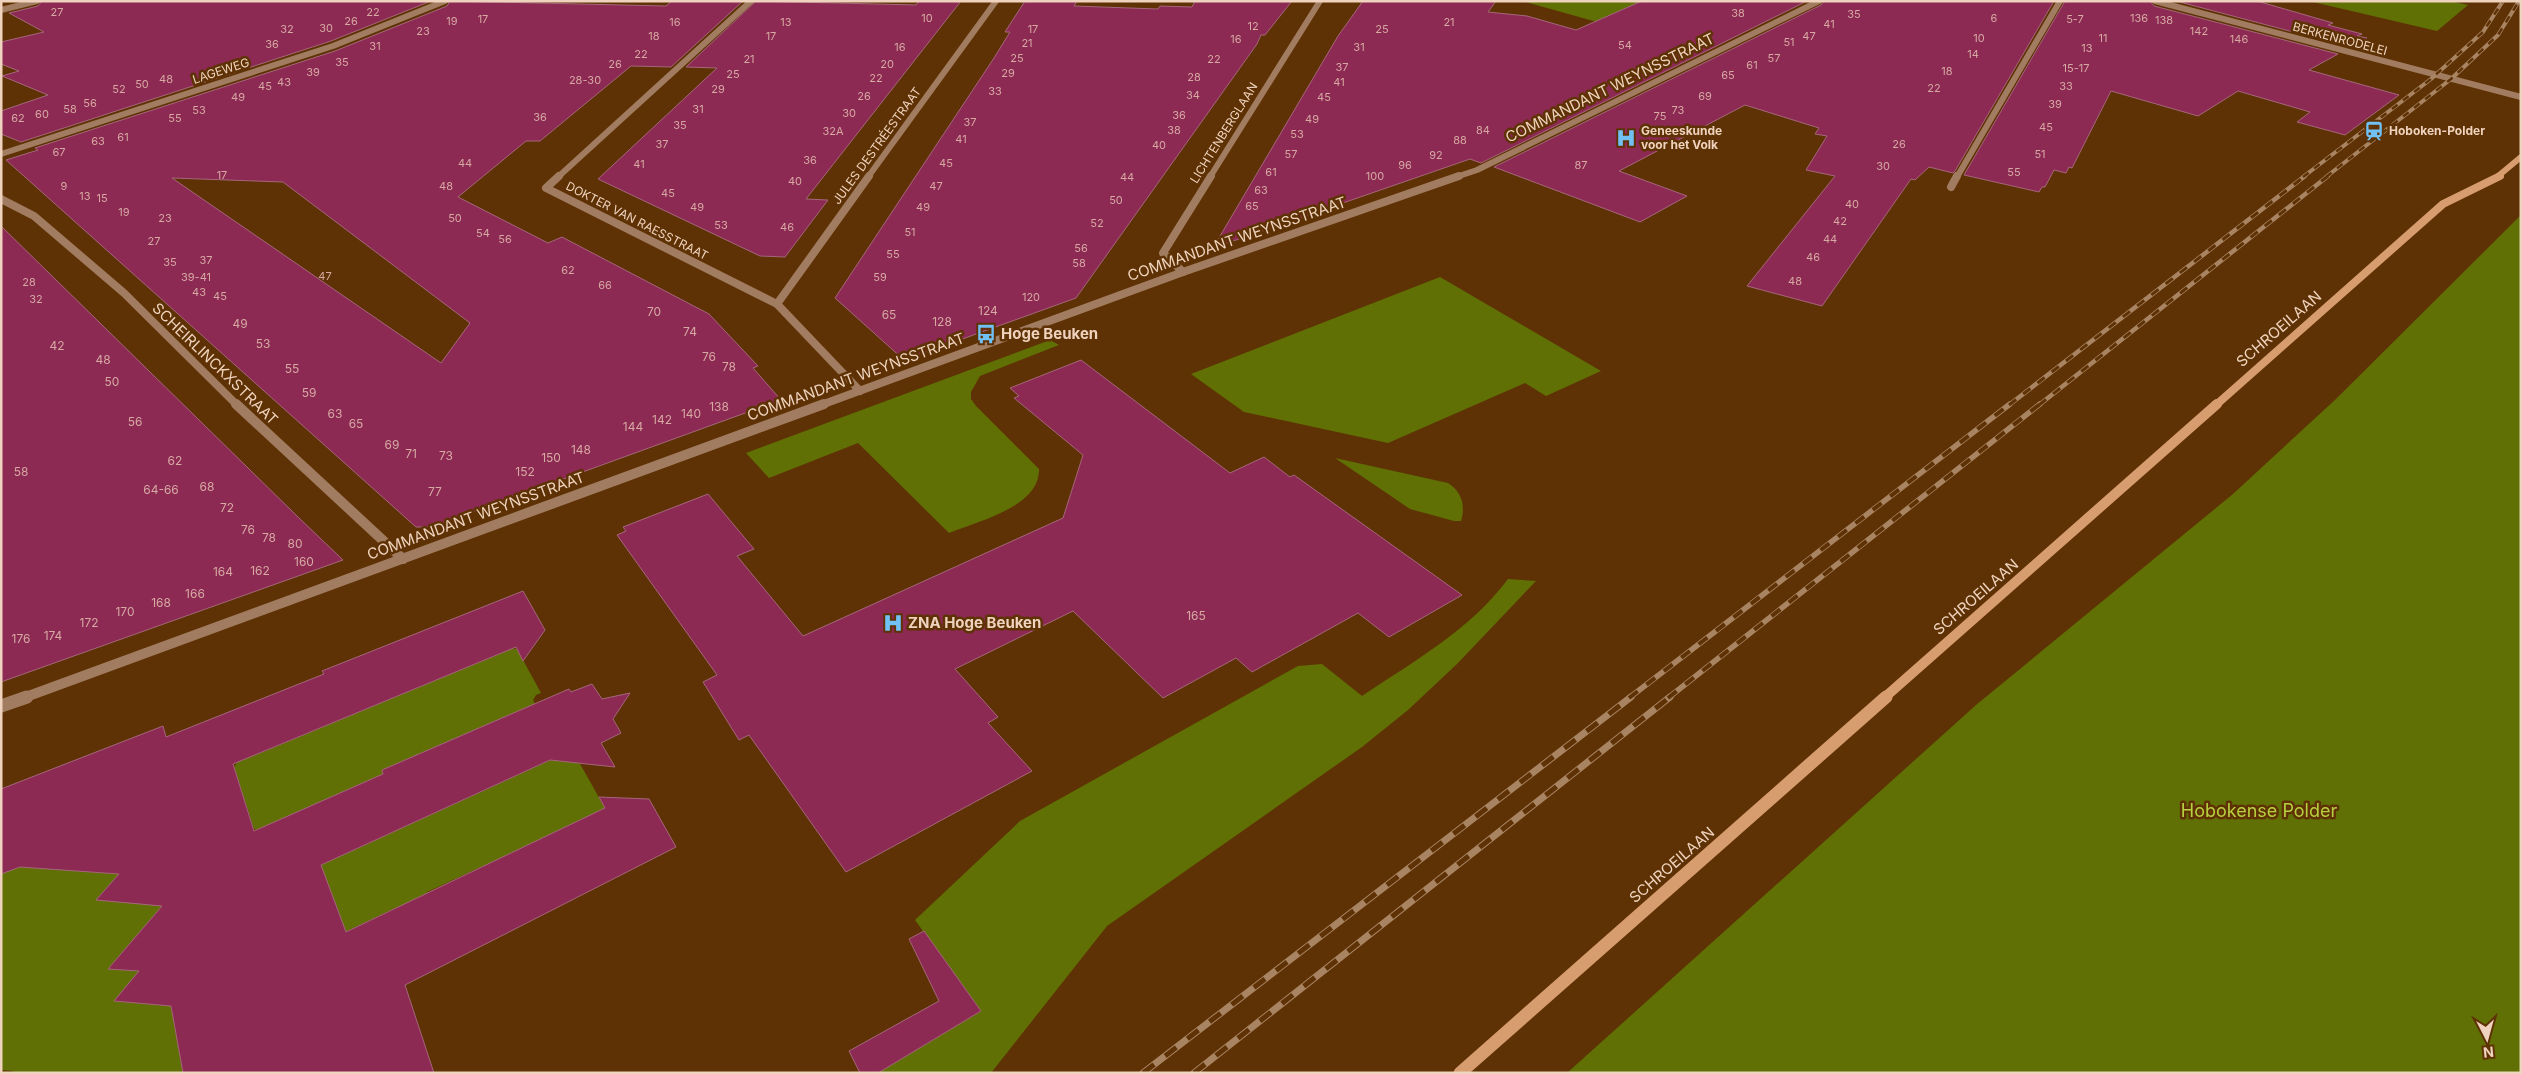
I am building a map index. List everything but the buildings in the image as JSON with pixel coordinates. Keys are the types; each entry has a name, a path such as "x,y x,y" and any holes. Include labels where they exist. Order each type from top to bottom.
{"street":[{"path":"1,10 37,1"},
{"name":"LAGEWEG","path":"1,154 333,46 445,1"},
{"name":"DOKTER VAN RAESSTRAAT","path":"751,1 546,188 777,304 860,391"},
{"name":"JULES DESTRÉESTRAAT","path":"777,304 996,1"},
{"name":"LICHTENBERGLAAN","path":"1183,272 1163,253 1320,1"},
{"name":"COMMANDANT WEYNSSTRAAT","path":"1,706 1183,272 1477,170 1819,1"},
{"path":"1951,187 2060,1"},
{"name":"BERKENRODELEI","path":"2155,1 2521,97"},
{"name":"SCHROEILAAN","path":"1460,1073 2443,204 2502,175 2521,157"},
{"name":"SCHEIRLINCKXSTRAAT","path":"1,199 34,216 124,293 250,418 402,559"}],"green space":[{"path":"1522,1 1642,1 1597,22"},
{"path":"2450,1 2468,5 2437,31 2313,2"},
{"name":"Hobokense Polder","path":"2521,215 2521,1073 1567,1073 1976,705 2233,494 2336,399"},
{"path":"1440,277 1601,371 1546,396 1525,383 1388,443 1244,412 1191,374"},
{"path":"1050,340 1059,345 980,376 971,392 971,399 976,406 1039,469 1037,482 1019,503 1005,511 949,533 858,443 769,478 746,453"},
{"path":"1335,458 1448,483 1459,494 1463,504 1461,521 1454,521 1410,509"},
{"path":"1508,579 1536,581 1457,664 1408,710 1362,747 1107,926 991,1073 878,1073 981,1011 915,920 1020,821 1298,666 1322,664 1362,696 1440,644 1459,629 1493,597"},
{"path":"508,648 517,649 541,693 536,695 533,700 537,708 382,770 383,774 261,830 254,829 234,767 239,760 263,752 506,651"},
{"path":"564,754 569,762 579,762 606,810 519,849 520,853 486,871 483,866 427,892 429,898 393,909 333,938 284,882"},
{"path":"127,822 89,872 119,874 96,900 175,892 153,936 138,934 109,968 139,971 115,1001 171,1006 183,1073 12,1073 13,1071 1,1070 1,874"}],"railway":[{"path":"2303,177 2431,79 2483,32 2503,1"},
{"path":"2326,177 2451,79 2498,35 2519,1"},
{"path":"2009,405 2305,176"},
{"path":"2039,405 2328,176"},
{"path":"1629,698 2010,404"},
{"path":"1668,698 2040,404"},
{"path":"1143,1073 1631,697"},
{"path":"1194,1073 1670,697"}],"place":[{"name":"Hoboken-Polder","path":"2374,131"},
{"name":"Geneeskunde voor het Volk","path":"1626,138"},
{"name":"Hoge Beuken","path":"986,334"},
{"name":"ZNA Hoge Beuken","path":"893,623"}]}
